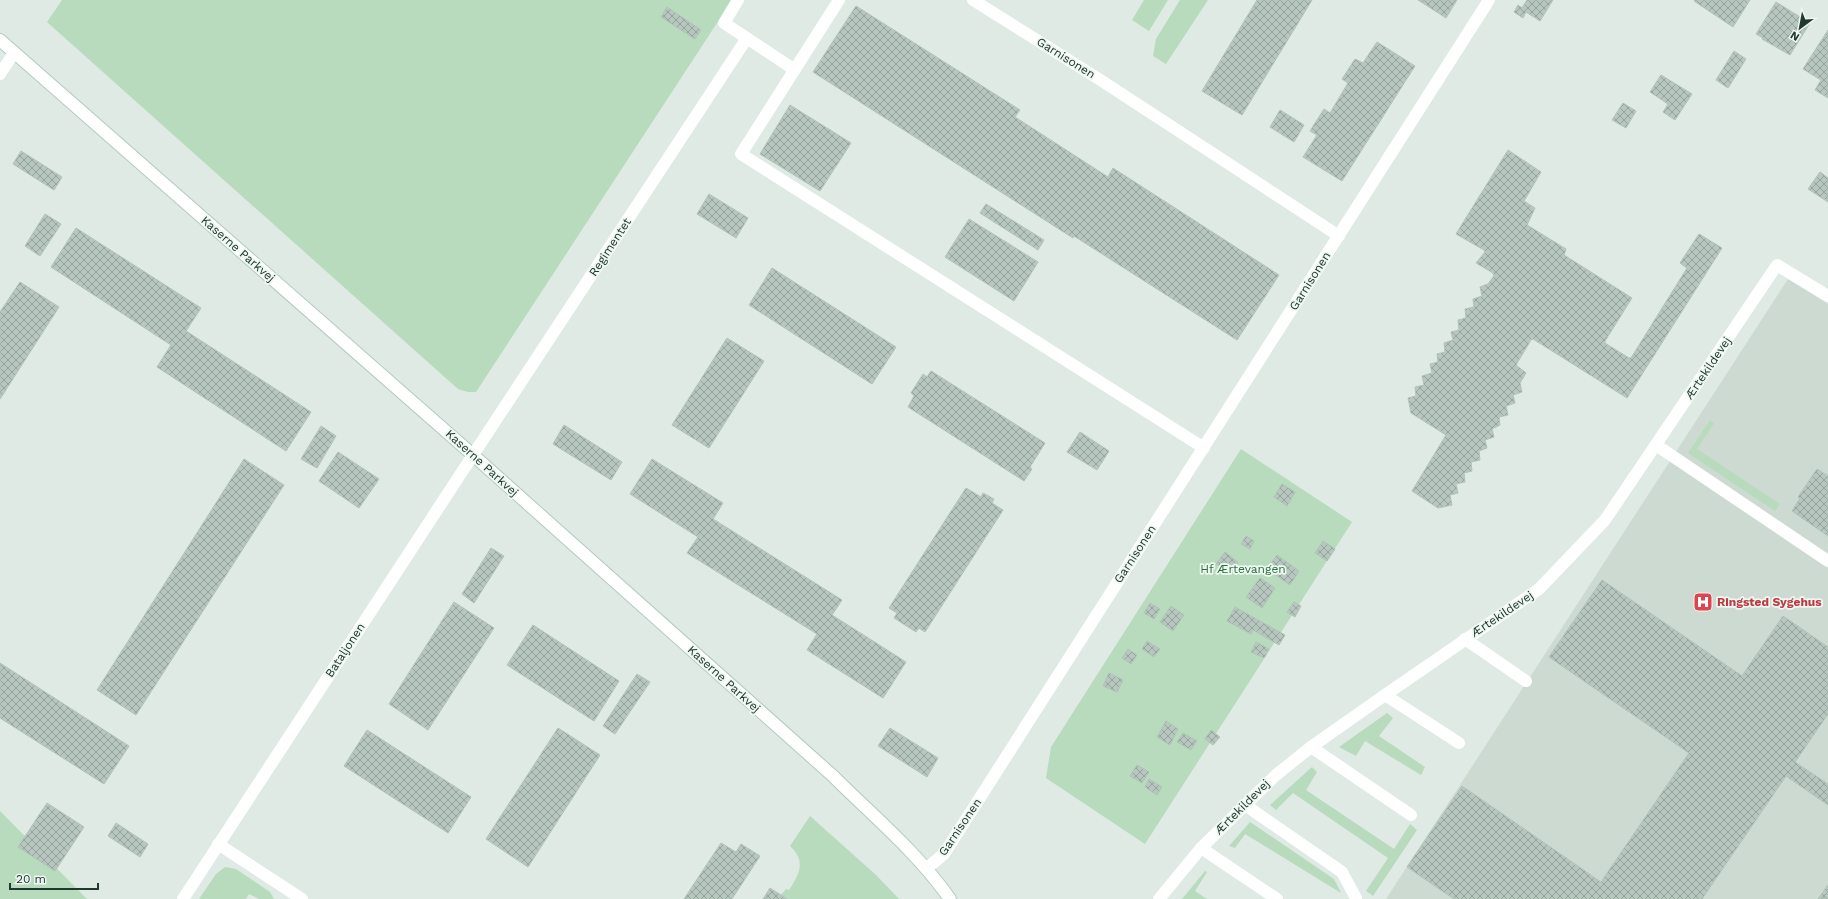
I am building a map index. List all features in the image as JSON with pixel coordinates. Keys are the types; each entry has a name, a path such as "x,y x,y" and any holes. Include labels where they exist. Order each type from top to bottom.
{"street":[{"path":"738,0 724,23 795,70"},
{"path":"839,0 741,154 1204,448"},
{"name":"Garnisonen","path":"973,0 1102,81 1338,236"},
{"name":"Garnisonen","path":"927,868 944,854 1489,0"},
{"name":"Regimentet","path":"473,455 747,38"},
{"name":"Kaserne Parkvej","path":"0,40 473,455 833,776 891,831 927,868 950,899"},
{"path":"0,74 14,53"},
{"name":"Ærtekildevej","path":"1159,899 1201,848 1276,775 1311,747 1385,694 1539,589 1605,520 1777,265 1828,296"},
{"path":"1656,445 1828,561"},
{"name":"Bataljonen","path":"183,899 473,455"},
{"path":"1465,639 1526,681"},
{"path":"1385,694 1459,744"},
{"path":"1311,747 1411,815"},
{"path":"1245,805 1342,872 1356,898"},
{"path":"218,844 302,899"},
{"path":"1201,848 1277,899"}],"shaded area":[{"name":"Ringsted Sygehus","path":"1788,279 1828,304 1828,899 1386,899"}],"green space":[{"path":"62,0 732,0 476,392 468,392 458,389 47,22"},
{"path":"1144,0 1168,0 1149,31 1132,20"},
{"path":"1180,0 1208,0 1166,64 1153,56 1156,39"},
{"path":"1710,420 1714,423 1697,449 1780,504 1775,511 1688,453"},
{"name":"Hf Ærtevangen","path":"1241,449 1352,522 1145,844 1046,778 1051,747"},
{"path":"1387,713 1393,718 1379,736 1425,767 1421,775 1365,741 1356,756 1339,747"},
{"path":"1312,767 1317,772 1306,790 1394,849 1410,824 1417,830 1373,896 1366,891 1388,858 1293,793 1276,810 1270,805"},
{"path":"0,811 87,899 0,899"},
{"path":"810,816 876,875 899,899 787,899 781,895 786,889 789,890 800,867 798,857 790,846"},
{"path":"1250,822 1334,879 1341,893 1245,834 1235,848 1229,846"},
{"path":"225,867 236,869 270,892 274,899 259,899 249,894 246,899 199,899 216,874"},
{"path":"1205,871 1207,872 1195,891 1207,899 1182,899"}],"building":[{"path":"1257,0 1312,0 1242,115 1202,91"},
{"path":"1418,0 1457,0 1446,18"},
{"path":"1527,0 1553,0 1540,21 1526,12 1523,18 1514,12 1518,5 1522,8"},
{"path":"1750,0 1733,27 1694,1"},
{"path":"1776,2 1810,23 1790,55 1756,34"},
{"path":"856,6 1020,110 1015,117 1108,177 1113,168 1279,275 1237,340 1074,236 1073,238 813,72"},
{"path":"667,7 701,30 695,39 661,17"},
{"path":"1828,30 1828,98 1815,90 1821,80 1803,69"},
{"path":"1377,42 1415,66 1342,181 1303,157 1317,135 1310,131 1324,109 1330,113 1348,83 1342,79 1355,59 1363,63"},
{"path":"1734,51 1746,59 1728,88 1716,80"},
{"path":"1661,75 1692,94 1675,120 1663,112 1668,104 1650,92"},
{"path":"1623,103 1636,111 1626,128 1612,120"},
{"path":"790,105 851,143 820,191 760,154"},
{"path":"1280,110 1304,125 1294,142 1270,127"},
{"path":"1508,150 1541,172 1524,201 1535,208 1527,225 1566,249 1564,255 1632,298 1605,341 1605,343 1629,358 1631,358 1687,268 1680,263 1699,234 1722,248 1627,398 1533,339 1531,340 1516,365 1526,373 1520,383 1522,392 1513,395 1515,403 1506,406 1508,415 1499,417 1500,425 1492,429 1494,437 1485,440 1487,448 1479,451 1480,460 1471,462 1472,471 1464,473 1465,482 1456,484 1458,493 1450,495 1452,505 1438,508 1412,491 1446,435 1411,413 1408,398 1416,396 1415,387 1424,385 1422,376 1432,373 1430,364 1438,362 1437,354 1445,352 1444,343 1453,340 1451,332 1459,330 1458,320 1466,318 1465,309 1474,307 1473,299 1482,296 1480,287 1488,284 1494,276 1493,273 1476,263 1485,252 1484,250 1456,234"},
{"path":"21,151 62,177 54,190 13,164"},
{"path":"1820,172 1828,178 1828,202 1808,189"},
{"path":"709,194 748,218 736,238 697,214"},
{"path":"986,204 1044,240 1038,250 980,213"},
{"path":"45,214 61,224 40,256 25,246"},
{"path":"969,219 1038,262 1014,301 945,257"},
{"path":"76,228 201,308 186,331 311,412 286,451 157,367 171,345 51,267"},
{"path":"772,268 896,347 872,384 749,305"},
{"path":"20,282 59,307 0,399 0,312"},
{"path":"727,338 764,361 709,448 672,425"},
{"path":"931,371 1045,443 1030,467 1032,469 1024,481 908,407 914,396 911,393 923,374 927,377"},
{"path":"564,425 622,462 611,480 553,444"},
{"path":"321,426 336,436 317,468 301,459"},
{"path":"1080,432 1109,451 1097,470 1067,452"},
{"path":"338,452 379,479 359,508 319,481"},
{"path":"244,459 284,485 136,715 97,690"},
{"path":"652,459 723,503 713,519 842,600 832,615 906,662 883,698 807,650 817,634 687,553 698,537 630,494"},
{"path":"1817,469 1828,476 1828,536 1792,511 1800,498 1798,497"},
{"path":"1282,484 1295,492 1287,506 1274,497"},
{"path":"966,488 981,497 983,493 994,499 992,503 1003,510 925,632 919,628 916,632 894,618 897,613 889,608"},
{"path":"1246,536 1254,541 1250,549 1241,544"},
{"path":"1323,541 1335,549 1327,561 1315,553"},
{"path":"491,548 504,556 474,603 462,594"},
{"path":"1225,552 1238,562 1230,573 1216,564"},
{"path":"1277,555 1299,571 1290,585 1267,569"},
{"path":"1260,578 1275,588 1262,608 1246,597"},
{"path":"1602,580 1742,676 1783,616 1828,647 1828,714 1795,762 1828,784 1828,805 1786,776 1702,899 1454,899 1407,867 1462,786 1601,882 1689,753 1549,657"},
{"path":"454,602 494,628 428,730 389,704"},
{"path":"1294,602 1301,606 1295,617 1287,612"},
{"path":"1150,603 1160,609 1154,619 1144,613"},
{"path":"1171,606 1184,615 1173,631 1160,622"},
{"path":"1235,607 1285,635 1279,645 1253,630 1251,634 1227,621"},
{"path":"533,625 619,681 594,721 507,665"},
{"path":"1147,641 1160,649 1154,657 1142,649"},
{"path":"1256,642 1269,649 1264,658 1251,652"},
{"path":"1128,649 1137,655 1131,664 1122,658"},
{"path":"0,663 129,746 104,784 0,718"},
{"path":"1109,673 1123,680 1117,692 1103,686"},
{"path":"637,674 650,682 615,734 603,726"},
{"path":"1166,721 1178,729 1170,745 1157,737"},
{"path":"558,728 600,755 528,867 486,839"},
{"path":"890,728 938,758 927,777 878,746"},
{"path":"367,730 471,797 448,833 344,766"},
{"path":"1211,730 1220,737 1213,745 1205,739"},
{"path":"1183,733 1197,741 1191,750 1177,742"},
{"path":"1137,765 1149,772 1142,783 1130,776"},
{"path":"1149,779 1162,787 1157,795 1145,787"},
{"path":"47,803 84,827 55,871 18,847"},
{"path":"116,823 148,844 140,857 108,836"},
{"path":"721,843 736,852 741,844 760,856 732,899 684,899"},
{"path":"1828,885 1828,899 1818,899"},
{"path":"770,888 781,895 787,899 763,899"}],"place":[{"name":"Ringsted Sygehus","path":"1703,602"}]}
